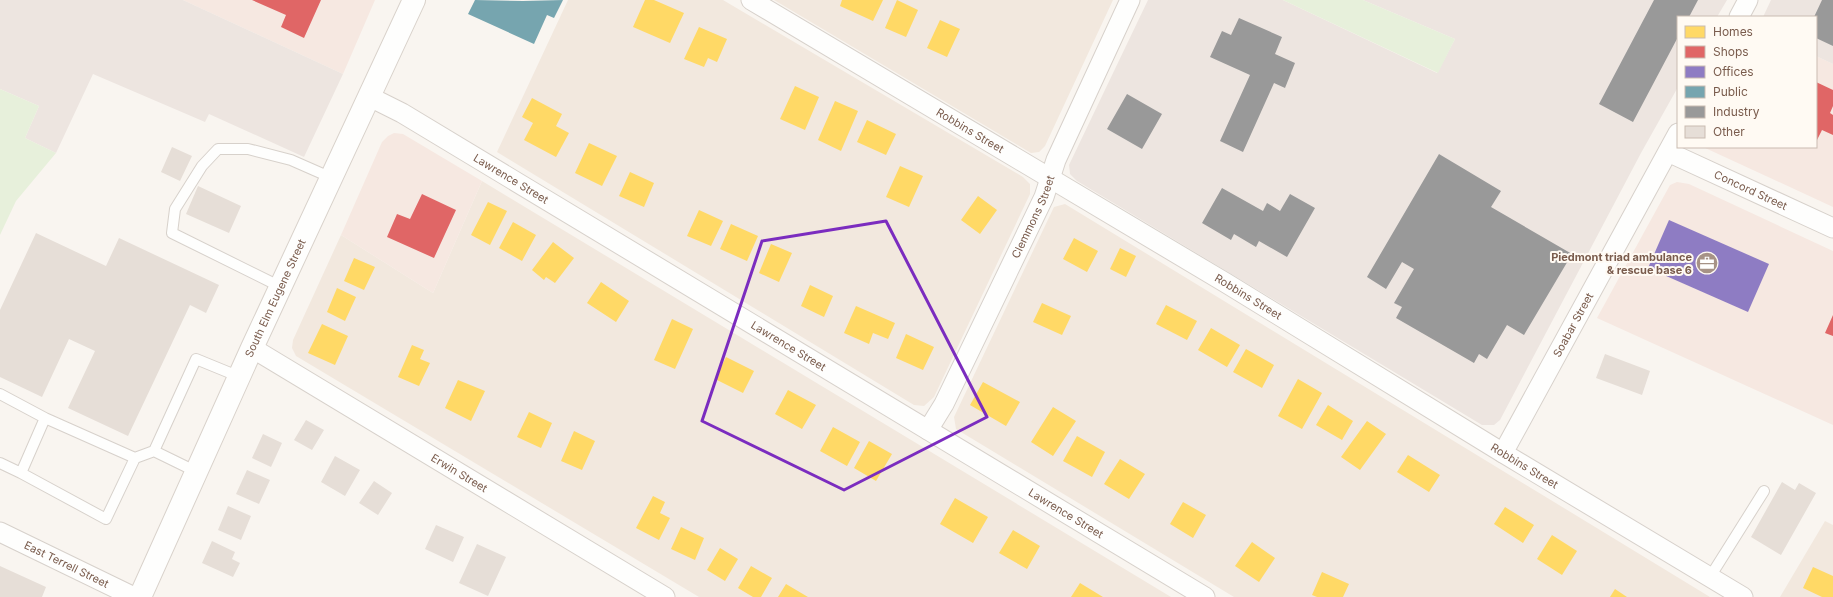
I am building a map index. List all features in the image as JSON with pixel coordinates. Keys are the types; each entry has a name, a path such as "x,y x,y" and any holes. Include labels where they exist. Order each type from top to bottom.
{"main road":[{"name":"South Elm Eugene Street","path":"140,597 252,348 414,0"}],"street":[{"name":"Robbins Street","path":"751,0 1226,283 1503,453 1743,597"},
{"name":"Clemmons Street","path":"928,430 944,404 1044,197 1056,160 1130,0"},
{"path":"1740,16 1748,0"},
{"name":"Lawrence Street","path":"370,97 408,117 1205,597"},
{"name":"Soabar Street","path":"1503,453 1677,135"},
{"name":"Concord Street","path":"1668,152 1833,228"},
{"name":"Erwin Street","path":"252,348 665,597"},
{"name":"East Terrell Street","path":"0,532 134,597"}],"lane":[{"path":"281,287 172,233 175,209 202,166 218,149 248,149 291,160 332,178"},
{"path":"0,463 106,518 135,458 154,451 196,359 240,377"},
{"path":"0,394 45,418 135,458"},
{"path":"21,473 45,418"},
{"path":"154,451 196,472"},
{"path":"1710,577 1764,491"}],"highlighted area":[{"path":"886,221 987,417 844,490 702,421 762,241"}],"shaded area":[{"path":"0,0 183,0 343,74 304,157 209,114 205,122 93,74 56,153 25,138 39,106 0,89"},
{"path":"183,0 375,0 343,74"},
{"path":"568,0 723,0 1023,177 1030,184 1030,194 934,397 924,406 914,405 497,152"},
{"path":"774,0 1113,0 1045,146 1039,152 1031,153"},
{"path":"1148,0 1283,0 1437,73 1455,39 1363,0 1727,0 1718,16 1677,16 1677,89 1641,153 1500,420 1494,425 1482,425 1077,181 1070,174 1069,165"},
{"path":"1771,0 1833,0 1833,64 1817,56 1817,16 1763,16"},
{"path":"1817,56 1833,64 1833,207 1705,148 1817,148"},
{"path":"394,133 403,134 482,181 433,293 341,235 382,142"},
{"path":"482,181 1171,597 699,597 296,356 292,348 293,340 341,235 433,293"},
{"path":"1677,182 1689,184 1833,251 1833,425 1597,318 1670,185"},
{"path":"1065,204 1710,597 1234,597 956,429 954,417 1054,207"},
{"path":"1825,521 1833,525 1833,597 1780,597"}],"green space":[{"path":"1283,0 1363,0 1455,39 1438,73"},
{"path":"0,89 39,106 25,138 56,153 16,201 0,235"}],"building: Homes":[{"path":"645,0 654,0 684,13 670,43 633,27"},
{"path":"842,0 883,0 873,21 840,6"},
{"path":"897,0 918,10 906,37 885,28"},
{"path":"940,20 960,29 947,57 927,48"},
{"path":"699,27 727,39 717,62 708,58 704,67 684,59"},
{"path":"795,86 819,97 805,130 780,119"},
{"path":"532,98 562,114 556,126 569,133 556,157 524,140 533,123 522,117"},
{"path":"835,101 858,111 841,151 818,140"},
{"path":"867,120 896,134 886,155 857,142"},
{"path":"589,143 617,156 602,186 575,173"},
{"path":"900,166 923,176 909,207 886,197"},
{"path":"630,172 654,183 644,207 619,196"},
{"path":"978,196 997,210 980,234 961,220"},
{"path":"488,202 507,211 490,245 471,235"},
{"path":"699,210 723,221 711,246 687,236"},
{"path":"513,222 536,235 522,261 499,248"},
{"path":"731,224 758,236 747,261 720,249"},
{"path":"1074,238 1098,251 1087,272 1063,259"},
{"path":"553,242 574,258 555,283 546,277 544,280 532,270"},
{"path":"771,244 792,253 779,282 759,273"},
{"path":"1120,248 1136,256 1126,277 1110,269"},
{"path":"354,258 375,267 364,290 344,281"},
{"path":"601,282 629,301 616,322 587,303"},
{"path":"810,285 833,296 824,317 801,306"},
{"path":"337,288 356,297 345,321 327,312"},
{"path":"1042,303 1071,316 1062,335 1033,322"},
{"path":"1166,305 1197,321 1187,340 1156,324"},
{"path":"856,306 895,323 888,339 873,333 869,344 844,333"},
{"path":"672,319 693,329 675,369 654,360"},
{"path":"322,324 348,336 335,365 308,353"},
{"path":"1211,328 1240,345 1227,367 1198,350"},
{"path":"906,334 934,347 923,370 896,358"},
{"path":"412,345 424,350 420,359 430,363 419,386 398,377"},
{"path":"1246,349 1274,365 1262,388 1233,372"},
{"path":"726,357 754,371 743,393 715,379"},
{"path":"1298,379 1322,393 1302,429 1278,416"},
{"path":"458,380 485,391 471,421 445,408"},
{"path":"983,382 1020,402 1006,426 970,405"},
{"path":"788,390 816,405 802,429 775,414"},
{"path":"1328,405 1353,421 1342,440 1316,425"},
{"path":"1053,407 1076,421 1053,456 1031,442"},
{"path":"529,412 552,423 541,448 517,437"},
{"path":"1367,421 1386,434 1360,470 1341,457"},
{"path":"833,427 860,442 847,466 820,451"},
{"path":"574,431 595,441 582,470 561,461"},
{"path":"1077,436 1105,452 1092,477 1063,461"},
{"path":"869,441 892,454 876,481 854,468"},
{"path":"1408,455 1440,475 1429,492 1397,472"},
{"path":"1120,459 1145,474 1129,499 1104,484"},
{"path":"653,496 665,502 660,513 670,518 659,540 636,528"},
{"path":"955,498 988,517 973,543 940,524"},
{"path":"1183,502 1206,515 1193,538 1170,524"},
{"path":"1505,507 1534,525 1523,543 1494,524"},
{"path":"681,527 704,538 695,560 671,549"},
{"path":"1013,530 1040,546 1027,569 999,553"},
{"path":"1552,535 1577,551 1562,575 1537,559"},
{"path":"1252,542 1275,558 1259,582 1235,566"},
{"path":"720,548 738,559 725,581 707,570"},
{"path":"751,566 772,578 761,597 753,597 738,588"},
{"path":"1813,567 1833,576 1833,597 1822,597 1803,588"},
{"path":"1322,572 1349,584 1343,597 1317,597 1312,595"},
{"path":"1080,583 1103,597 1071,597"},
{"path":"786,584 808,597 778,597"},
{"path":"1615,589 1627,597 1610,597"}],"building: Shops":[{"path":"252,0 321,0 304,38 281,27 286,15"},
{"path":"1817,82 1833,90 1833,106 1830,113 1833,115 1833,135 1822,130 1817,140"},
{"path":"422,194 456,210 434,258 387,237 397,214 410,219"},
{"path":"1833,315 1833,336 1825,333"}],"building: Offices":[{"path":"1669,220 1769,264 1748,312 1648,268"}],"building: Public":[{"path":"475,0 563,0 554,18 547,15 534,44 468,14"}],"building: Industry":[{"path":"1654,0 1698,0 1690,16 1677,16 1677,39 1633,122 1599,104"},
{"path":"1822,0 1833,0 1833,46 1817,38 1817,16 1814,16"},
{"path":"1239,18 1282,37 1275,54 1295,63 1285,88 1274,83 1243,152 1220,141 1250,75 1210,57 1222,31 1231,35"},
{"path":"1127,94 1162,114 1142,149 1107,129"},
{"path":"1439,154 1501,191 1491,207 1572,254 1524,335 1507,325 1487,359 1479,354 1474,363 1396,318 1402,307 1394,303 1414,269 1402,262 1386,289 1367,277"},
{"path":"1222,188 1263,211 1267,203 1280,211 1290,194 1315,208 1287,257 1259,241 1256,247 1234,234 1231,240 1202,223"}],"building: Other":[{"path":"172,147 192,156 180,181 161,172"},
{"path":"198,186 241,206 229,233 186,214"},
{"path":"36,233 106,266 119,238 219,285 206,313 190,305 128,436 68,408 95,351 69,339 42,397 0,377 0,310"},
{"path":"1605,354 1650,371 1642,395 1596,378"},
{"path":"306,420 324,430 312,450 294,440"},
{"path":"263,434 282,443 271,467 252,458"},
{"path":"335,456 360,470 345,496 321,482"},
{"path":"247,470 270,480 259,504 236,494"},
{"path":"374,481 392,493 378,515 359,503"},
{"path":"1782,482 1795,490 1799,483 1816,493 1781,555 1751,537"},
{"path":"228,506 251,516 241,540 218,530"},
{"path":"436,525 464,537 453,562 425,549"},
{"path":"212,541 235,552 232,559 240,563 233,577 202,563"},
{"path":"477,544 506,557 488,596 459,583"},
{"path":"0,566 46,587 42,597 0,597"}],"place":[{"name":"Piedmont triad ambulance & rescue base 6","path":"1707,263"}]}
